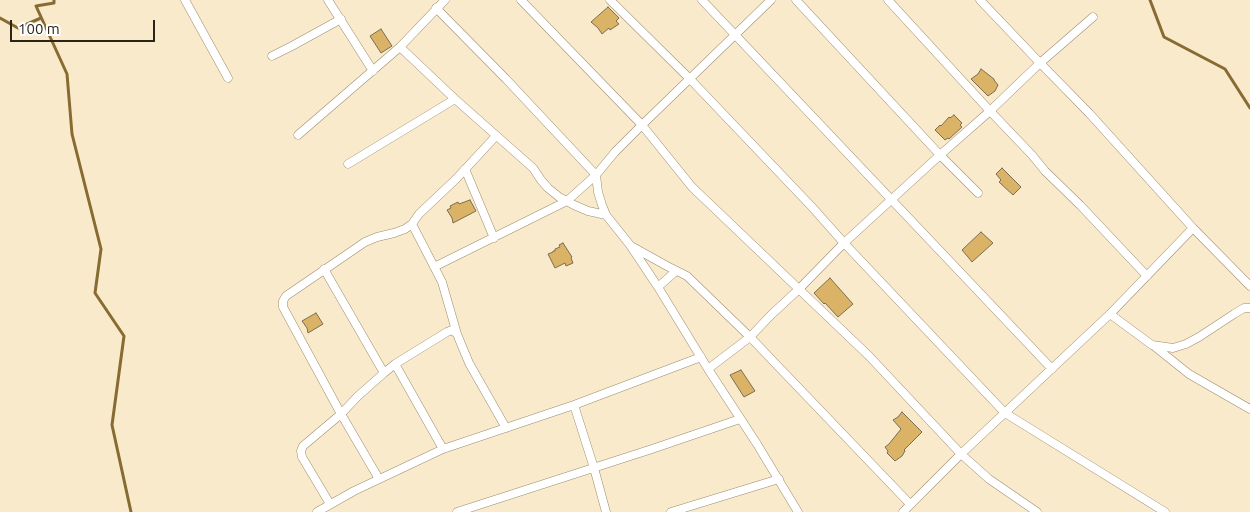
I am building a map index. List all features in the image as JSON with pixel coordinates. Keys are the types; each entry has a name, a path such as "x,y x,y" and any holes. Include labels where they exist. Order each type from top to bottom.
{"street":[{"path":"186,0 228,78"},
{"path":"328,0 373,71"},
{"path":"298,135 400,47 445,0"},
{"path":"521,0 642,125 692,187 869,356 961,454 989,479 1037,512"},
{"path":"610,0 690,79 812,206 844,243 1005,413 1166,512"},
{"path":"702,0 1052,369"},
{"path":"434,267 567,201 596,175 615,152 642,125 771,0"},
{"path":"796,0 940,155 978,192"},
{"path":"888,0 1045,171 1147,276"},
{"path":"980,0 1090,113 1193,228 1250,286"},
{"path":"436,8 506,78 596,175 598,192 606,215 630,244 798,512"},
{"path":"708,369 750,337 844,243 990,111 1040,63 1093,17"},
{"path":"272,56 341,19"},
{"path":"400,47 533,168 540,180 548,188 567,201 588,211 606,215"},
{"path":"348,164 455,99"},
{"path":"379,479 341,414 283,307 283,301 286,296 365,242 405,229 412,224 419,214 496,136"},
{"path":"465,169 494,238"},
{"path":"412,224 442,282 457,334 469,363 506,428"},
{"path":"903,512 961,454 1110,314 1193,228"},
{"path":"630,244 687,276 750,337 910,504"},
{"path":"324,270 384,373"},
{"path":"658,288 676,271"},
{"path":"1152,345 1173,348 1186,344 1199,338 1244,308 1250,308"},
{"path":"1110,314 1189,374 1250,410"},
{"path":"330,504 302,457 301,451 304,446 395,364 447,332 452,330 457,334"},
{"path":"316,512 443,448 574,405 701,358"},
{"path":"395,364 443,448"},
{"path":"574,405 606,512"},
{"path":"457,512 740,419"},
{"path":"671,512 778,479"}],"building":[{"path":"608,7 619,18 616,21 619,24 610,30 609,28 602,34 591,22"},
{"path":"381,29 392,46 381,53 370,36"},
{"path":"981,69 994,79 998,85 995,91 988,96 971,79"},
{"path":"954,115 962,123 960,125 962,127 949,139 945,140 935,130 949,117"},
{"path":"1002,168 1021,187 1013,195 999,182 1001,180 996,174"},
{"path":"470,200 476,211 453,223 447,210 458,202 459,204"},
{"path":"981,232 993,243 972,262 962,250"},
{"path":"563,243 572,257 573,263 566,266 565,263 555,268 548,254 555,251"},
{"path":"830,278 853,304 838,317 814,293"},
{"path":"316,313 323,324 308,333 302,321"},
{"path":"741,370 755,391 744,397 730,375"},
{"path":"902,412 922,432 904,450 902,456 895,461 887,453 888,451 885,447 901,429 893,420"}],"waterway":[{"path":"54,0 54,3 36,6 67,74 72,134 101,249 95,293 124,336 112,425 131,512"},
{"path":"1150,0 1164,37 1225,69 1250,108"},
{"path":"0,18 18,28 41,18"}]}
